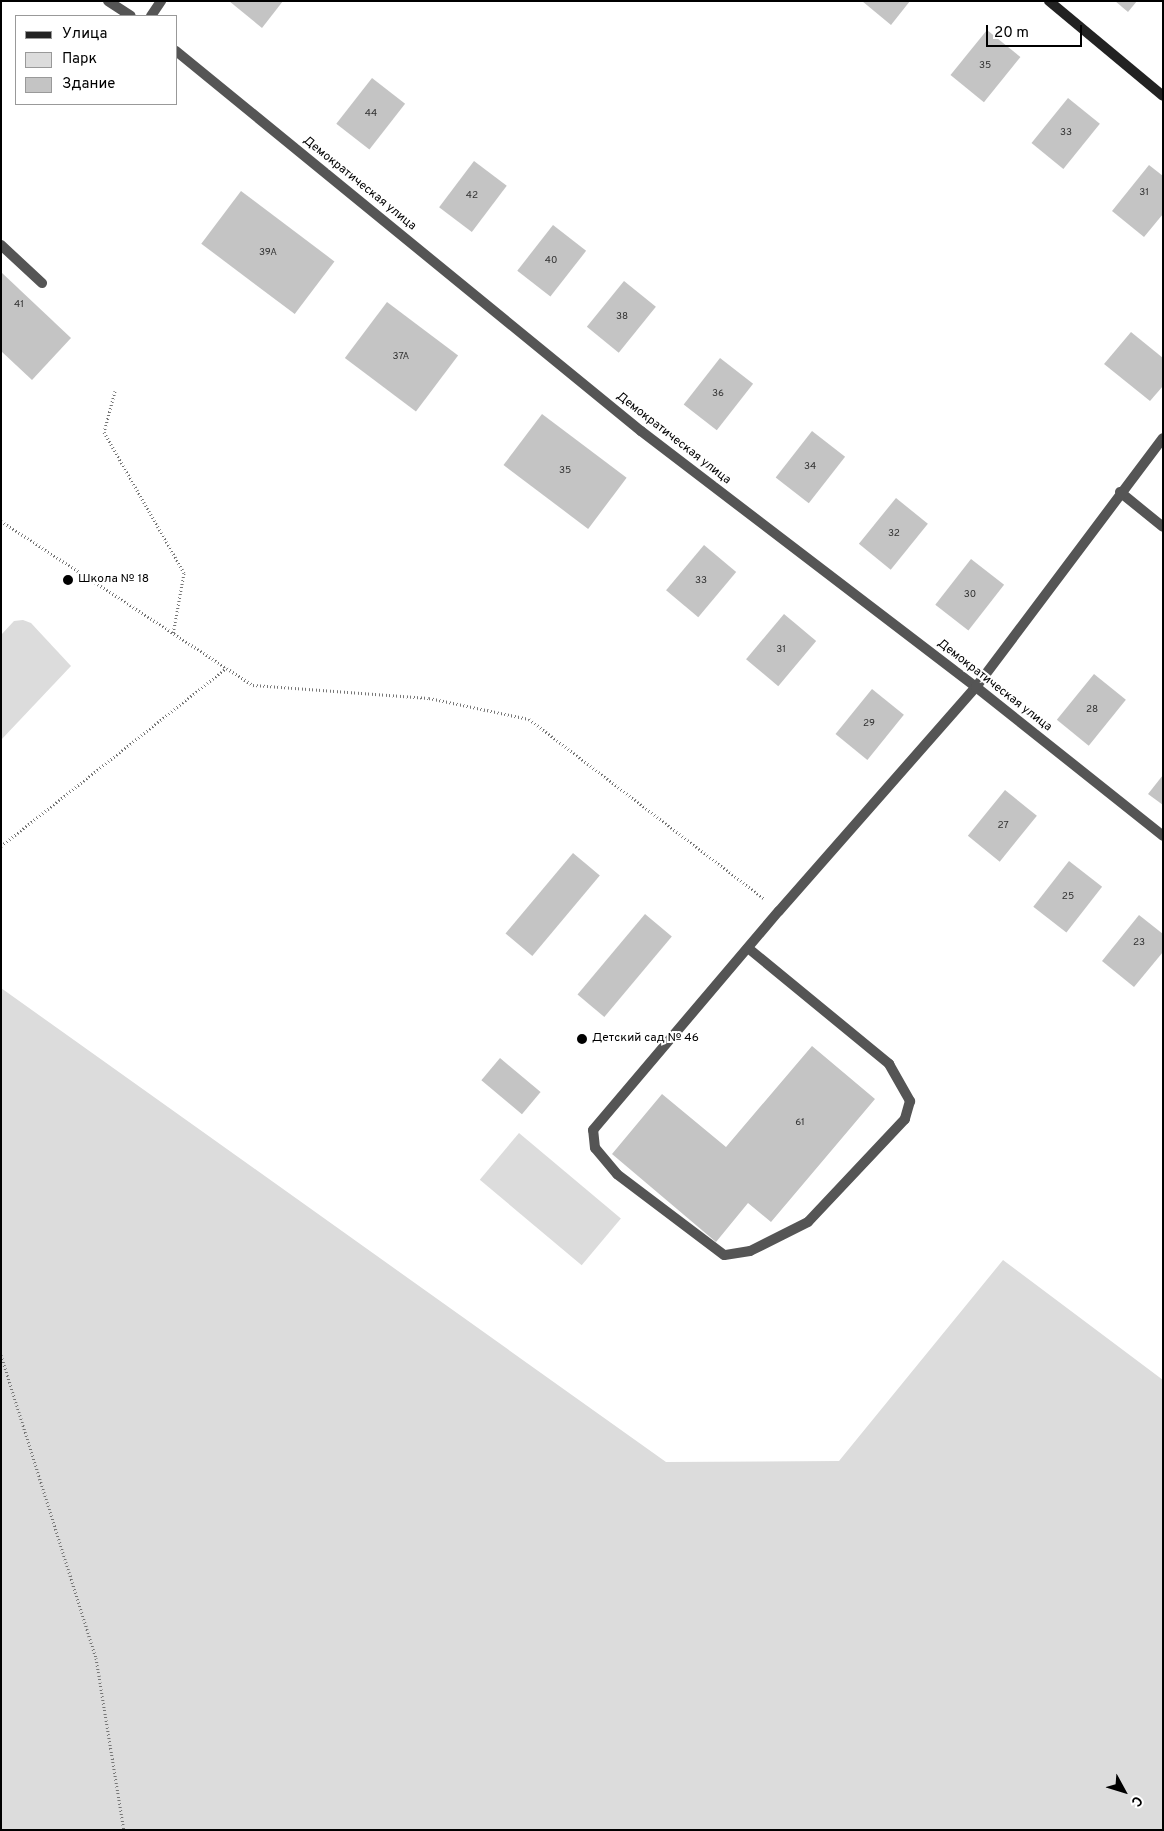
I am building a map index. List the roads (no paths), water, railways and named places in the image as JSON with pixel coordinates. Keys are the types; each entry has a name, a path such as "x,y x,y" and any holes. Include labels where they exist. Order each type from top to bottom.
{"street":[{"path":"108,1 129,15"},
{"path":"152,15 161,1"},
{"path":"1049,1 1163,96"},
{"name":"Демократическая улица","path":"178,53 641,431 976,686 1163,836"},
{"path":"1,246 42,283"},
{"path":"748,948 889,1064 910,1101 905,1119 808,1222 750,1251 724,1255 617,1174 595,1148 593,1130 779,911 976,686 1120,492 1163,438"},
{"path":"1120,492 1163,527"}],"place":[{"name":"Школа № 18","path":"68,580"},
{"name":"Детский сад № 46","path":"582,1039"}]}
